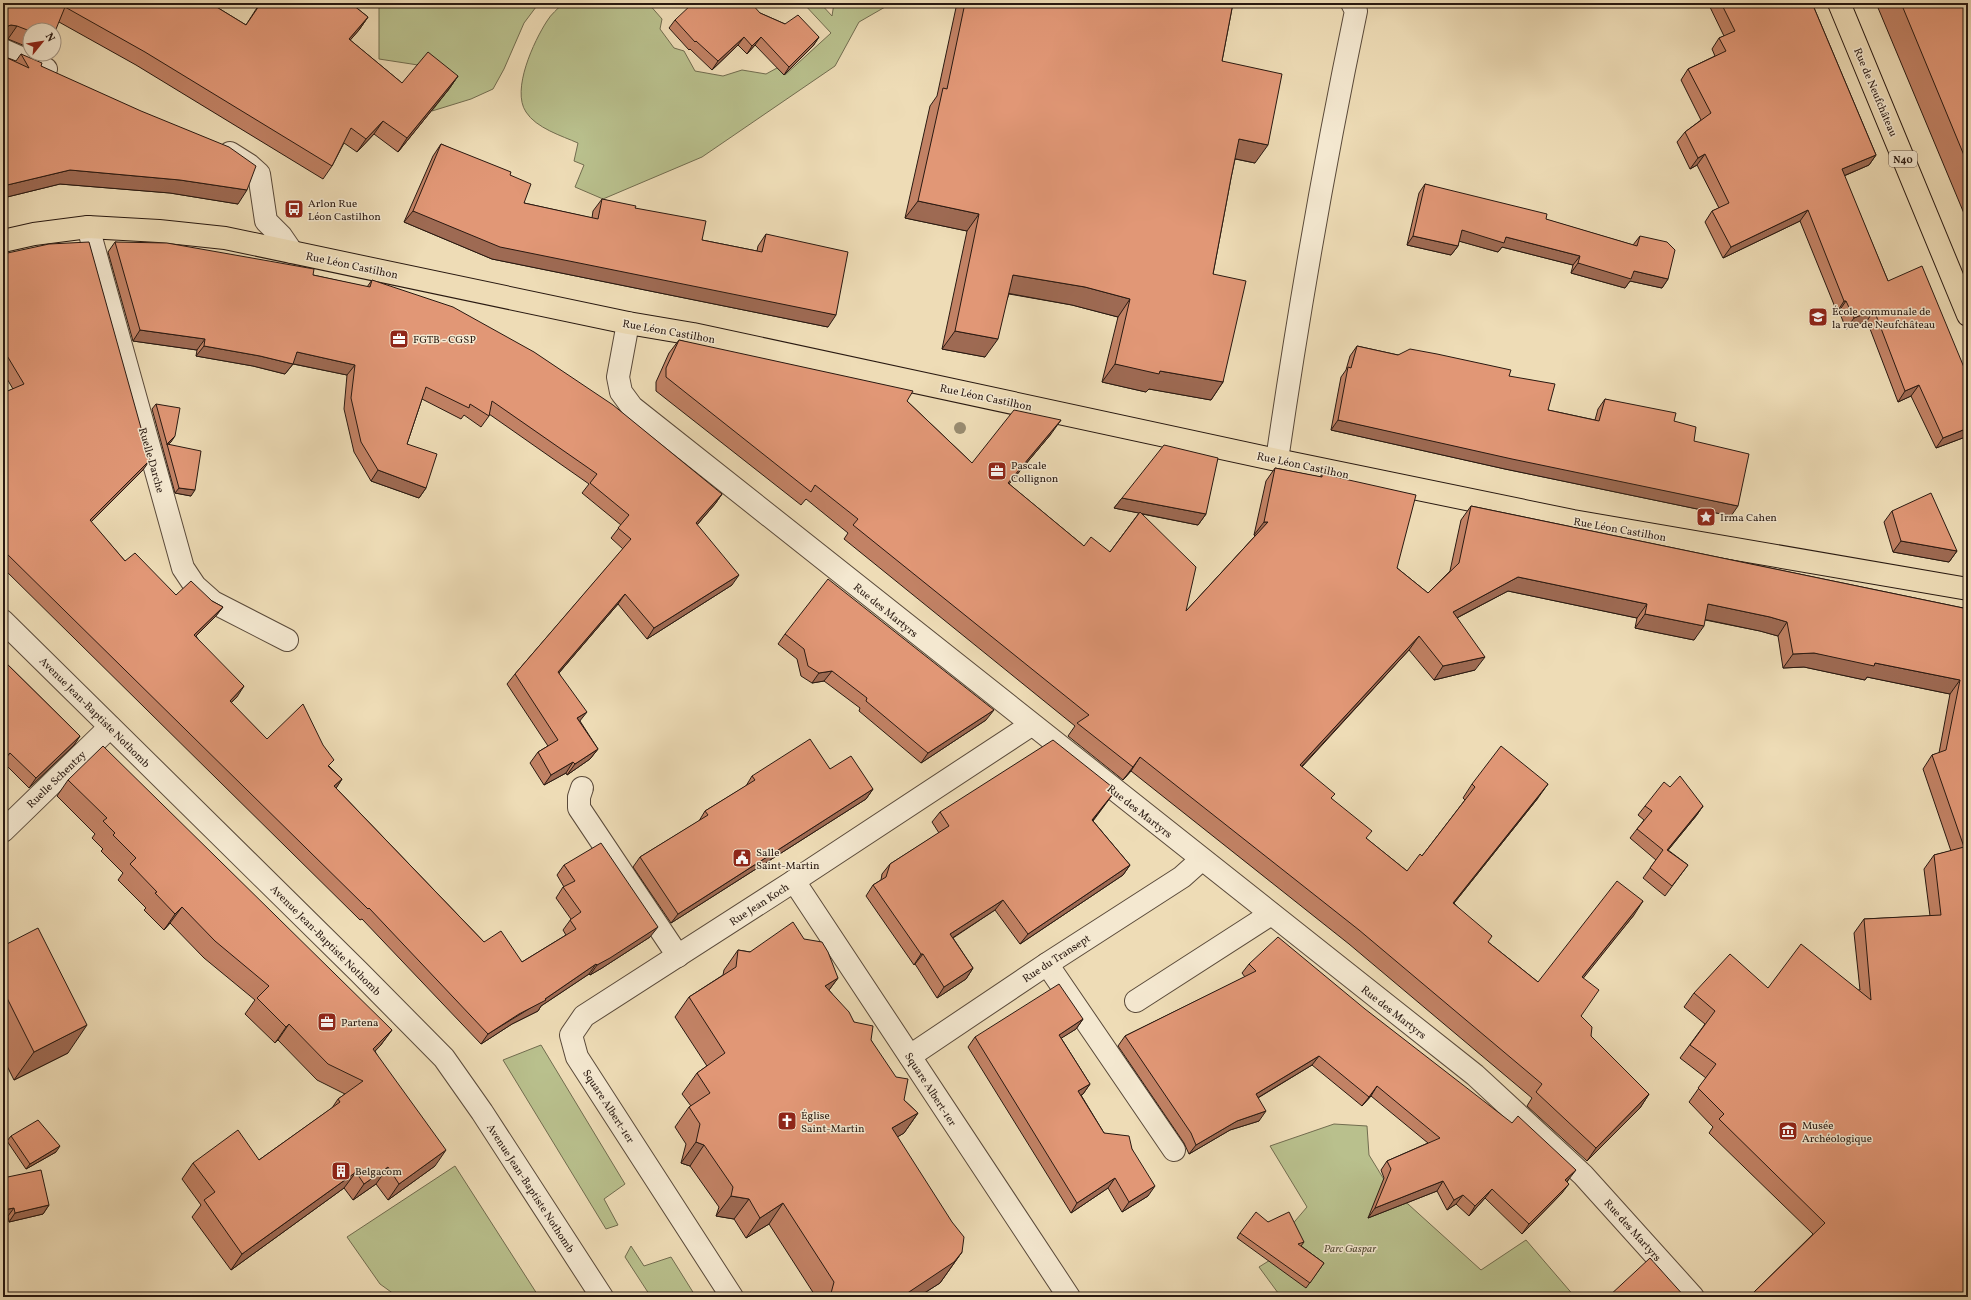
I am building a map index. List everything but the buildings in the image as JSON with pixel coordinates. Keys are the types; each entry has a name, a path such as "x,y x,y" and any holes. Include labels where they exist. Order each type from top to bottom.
{"main road":[{"name":"Rue de Neufchâteau","path":"1839,3 1968,315"},
{"name":"Rue Léon Castilhon","path":"3,241 34,234 88,227 159,231 218,237 628,323 693,334 1277,460 1573,521 1968,589"}],"street":[{"path":"1277,460 1294,344 1340,87 1356,10 1352,3"},
{"path":"3,50 67,79"},
{"path":"211,144 249,165 259,174 266,221 281,236 292,252"},
{"name":"Ruelle Darche","path":"88,227 183,568 195,586 213,602 287,640"},
{"name":"Rue des Martyrs","path":"628,323 618,377 621,392 632,407 1201,860 1475,1075 1583,1175 1693,1297"},
{"name":"Avenue Jean-Baptiste Nothomb","path":"3,621 360,972 444,1058 486,1118 602,1297"},
{"name":"Rue Jean Koch","path":"576,1056 571,1035 584,1016 794,881 1031,725"},
{"name":"Ruelle Schentzy","path":"3,830 110,727"},
{"path":"582,788 579,797 579,808 678,956"},
{"name":"Rue du Transept","path":"910,1056 1182,877 1201,860"},
{"name":"Square Albert-1er","path":"794,881 1069,1297"},
{"path":"1136,1001 1271,914"},
{"path":"1048,964 1174,1150"},
{"name":"Square Albert-1er","path":"576,1056 732,1297"}],"green space":[{"path":"379,3 539,3 524,23 504,69 493,89 471,99 432,111 449,89 418,65 379,59"},
{"path":"563,3 648,3 662,19 660,29 674,48 684,51 695,71 723,76 742,70 766,74 777,68 785,75 831,33 803,3 820,3 832,16 834,3 892,3 859,22 835,66 702,157 603,199 575,187 584,165 574,161 578,143 550,131 536,123 530,118 522,103 521,91 523,79 531,53 549,18"},
{"path":"541,1045 625,1184 604,1199 618,1225 606,1229 503,1060"},
{"name":"Parc Gaspar","path":"1334,1124 1367,1126 1369,1155 1388,1186 1481,1270 1526,1240 1575,1297 1281,1297 1259,1267 1275,1257 1290,1227 1307,1207 1270,1146"},
{"path":"455,1166 539,1297 398,1297 380,1284 347,1237"},
{"path":"631,1246 644,1266 671,1257 696,1297 651,1297 625,1257"}],"place":[{"name":"Arlon Rue Léon Castilhon","path":"294,209"},
{"name":"École communale de la rue de Neufchâteau","path":"1818,317"},
{"name":"FGTB - CGSP","path":"399,339"},
{"name":"Pascale Collignon","path":"997,471"},
{"name":"Irma Cahen","path":"1706,517"},
{"name":"Salle Saint-Martin","path":"742,858"},
{"name":"Partena","path":"327,1022"},
{"name":"Église Saint-Martin","path":"787,1121"},
{"name":"Musée Archéologique","path":"1788,1131"},
{"name":"Belgacom","path":"341,1171"}]}
